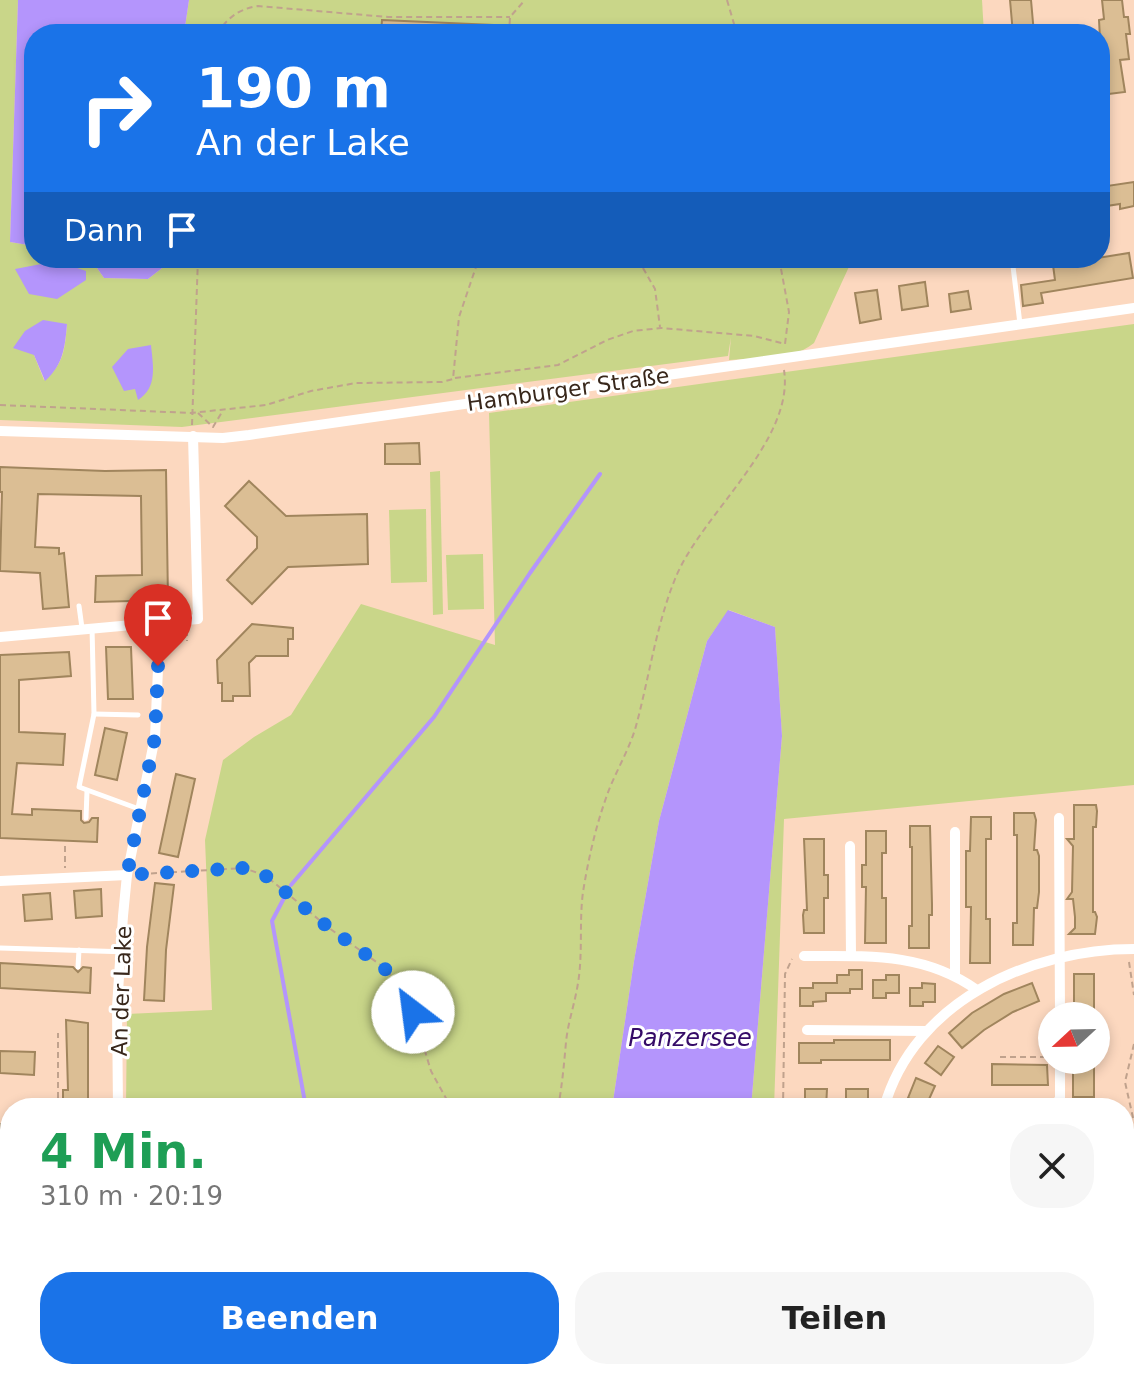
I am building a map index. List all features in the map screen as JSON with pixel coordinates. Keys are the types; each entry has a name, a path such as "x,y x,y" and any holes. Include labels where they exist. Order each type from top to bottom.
{"street":[{"name":"Hamburger Straße","path":"0,431 223,438 1134,308"},
{"path":"0,637 198,619 193,436"},
{"name":"An der Lake","path":"118,1098 117,1007 124,952 127,875 155,737 160,624"},
{"path":"1059,818 1060,1002"},
{"path":"955,832 955,974"},
{"path":"850,846 851,956"},
{"path":"0,881 127,875"},
{"path":"887,1098 907,1055 926,1031 977,990 1022,967 1060,956 1130,949"},
{"path":"804,956 901,958 955,974 977,990"},
{"path":"807,1030 926,1031"},
{"path":"1060,1074 1060,1098"}],"lane":[{"path":"1013,268 1020,325"},
{"path":"79,606 87,628 94,714 79,787 140,810"},
{"path":"94,714 138,715"},
{"path":"86,818 87,790"},
{"path":"0,948 124,952"},
{"path":"78,967 79,950"}],"path":[{"path":"510,24 510,17 525,0"},
{"path":"727,0 734,24"},
{"path":"226,24 243,9 258,6 388,17 510,17"},
{"path":"193,436 191,413 198,268"},
{"path":"453,379 459,317 476,268"},
{"path":"643,268 655,289 661,328"},
{"path":"0,405 191,413 266,405 311,391 356,383 442,382 558,365 620,336 661,328 754,336 785,344 789,312 781,268"},
{"path":"560,1098 578,982 583,894 606,798 635,729 675,578 697,537 765,446 780,415 786,380 784,369"},
{"path":"197,412 213,427 223,410"},
{"path":"65,846 67,877"},
{"path":"127,875 244,868 266,876 329,928 382,966 407,992 431,1071 446,1098"},
{"path":"1130,949 1134,995"},
{"path":"783,1098 785,974 791,959 804,956"},
{"path":"58,1033 58,1098"},
{"path":"1129,1098 1125,1082 1134,1044"},
{"path":"1000,1057 1038,1057"},
{"path":"1134,1172 1134,1193"}],"green space":[{"path":"0,0 18,0 10,242 24,244 24,268 97,268 104,278 148,279 162,268 848,268 814,343 785,356 729,360 731,337 728,356 182,427 0,420","holes":["67,324 60,362 44,380 34,355"]},
{"path":"189,0 982,0 983,24 185,24"},
{"path":"1134,324 1134,785 784,819 774,1098 752,1098 782,736 775,627 729,610 707,641 659,821 613,1098 126,1098 127,1014 212,1010 205,840 223,760 291,715 361,604 495,645 489,413"},
{"path":"440,471 443,614 433,615 430,472"},
{"path":"426,509 427,582 391,583 389,510"},
{"path":"483,554 484,609 448,610 446,555"}],"water":[{"path":"18,0 189,0 185,24 24,24 24,244 10,242"},
{"path":"77,268 86,271 86,280 57,299 29,294 15,269"},
{"path":"97,268 162,268 148,279 104,278"},
{"path":"43,320 67,324 62,356 45,381 34,355 13,348 25,331"},
{"path":"151,345 151,382 149,389 138,400 135,389 124,391 112,367 128,349"},
{"name":"Panzersee","path":"728,610 775,627 782,736 752,1098 613,1098 659,821 707,641"}],"building":[{"path":"1010,0 1031,0 1033,24 1012,24"},
{"path":"1102,0 1122,0 1130,34 1126,34 1129,59 1120,60 1125,92 1110,94 1110,24 1099,24 1099,20 1104,19"},
{"path":"382,20 471,24 382,24"},
{"path":"1134,182 1134,206 1120,209 1120,204 1110,206 1110,186"},
{"path":"1129,253 1133,278 1041,293 1043,303 1023,306 1021,285 1055,280 1053,268 1110,268 1110,256"},
{"path":"925,282 928,306 902,310 899,286"},
{"path":"877,290 881,319 860,323 855,293"},
{"path":"968,291 971,309 951,312 949,294"},
{"path":"419,443 420,464 385,464 385,444"},
{"path":"0,467 166,470 168,600 95,602 96,576 142,575 141,496 38,494 35,547 59,548 59,554 64,553 69,607 43,609 40,573 0,571"},
{"path":"249,481 286,516 367,514 368,564 288,567 252,604 227,580 257,548 257,537 225,506"},
{"path":"252,624 293,628 293,639 288,639 288,656 256,656 249,663 250,696 233,696 233,701 222,701 217,660"},
{"path":"106,647 131,647 133,699 108,699"},
{"path":"69,652 71,676 19,680 19,732 65,734 63,765 17,763 12,814 32,815 32,809 81,811 84,823 98,818 97,842 0,838 0,655"},
{"path":"105,728 127,733 117,780 95,775"},
{"path":"176,774 195,779 178,857 159,853"},
{"path":"1074,805 1096,805 1097,811 1096,827 1093,827 1095,934 1069,934 1075,928 1073,899 1067,899 1072,892 1073,846 1067,839 1074,839"},
{"path":"1014,813 1034,813 1036,820 1034,850 1039,856 1039,892 1037,908 1034,908 1033,945 1013,945 1013,923 1017,923"},
{"path":"971,817 991,817 991,839 986,839 986,919 990,919 990,963 970,963 971,907 966,907 966,851 970,851"},
{"path":"910,826 930,826 932,915 929,915 929,948 909,948 909,926 912,926"},
{"path":"866,831 886,831 886,853 882,853 882,898 886,898 886,943 865,943 866,887 862,887 862,865 866,865"},
{"path":"804,839 824,839 824,875 828,875 828,898 824,898 824,933 804,933 803,915 807,910"},
{"path":"155,883 174,885 164,1001 144,1000"},
{"path":"101,889 102,916 76,918 74,891"},
{"path":"50,893 52,919 25,921 23,895"},
{"path":"0,963 73,967 78,972 83,967 91,968 90,993 0,988"},
{"path":"849,970 862,970 862,989 850,989 850,993 826,993 826,1001 813,1002 813,1006 800,1006 800,988 813,988 813,983 837,983 837,975 849,975"},
{"path":"1074,974 1094,974 1094,1002 1074,1002"},
{"path":"886,975 899,975 899,993 886,993 886,998 873,998 873,980 886,980"},
{"path":"922,983 935,984 935,1002 910,1006 910,988 922,988"},
{"path":"1032,983 1039,1001 1013,1012 962,1048 949,1033 972,1013 1004,994"},
{"path":"66,1020 88,1023 88,1098 63,1098 63,1090 68,1090"},
{"path":"834,1040 890,1040 890,1060 799,1063 799,1043 834,1043"},
{"path":"938,1046 954,1057 941,1075 925,1063"},
{"path":"0,1051 35,1052 34,1075 0,1073"},
{"path":"992,1064 1038,1065 1038,1074 1047,1074 1048,1085 992,1085"},
{"path":"1073,1074 1094,1074 1094,1097 1073,1097"},
{"path":"916,1078 935,1086 930,1098 908,1098"},
{"path":"805,1089 827,1089 827,1098 805,1098"},
{"path":"846,1089 868,1089 868,1098 846,1098"}],"waterway":[{"path":"291,885 434,717 600,474"},
{"path":"284,898 272,921 304,1098"}],"route":[{"path":"158,666 155,737 127,875 244,868 266,876 329,928 382,966 407,992 413,1012"}]}
